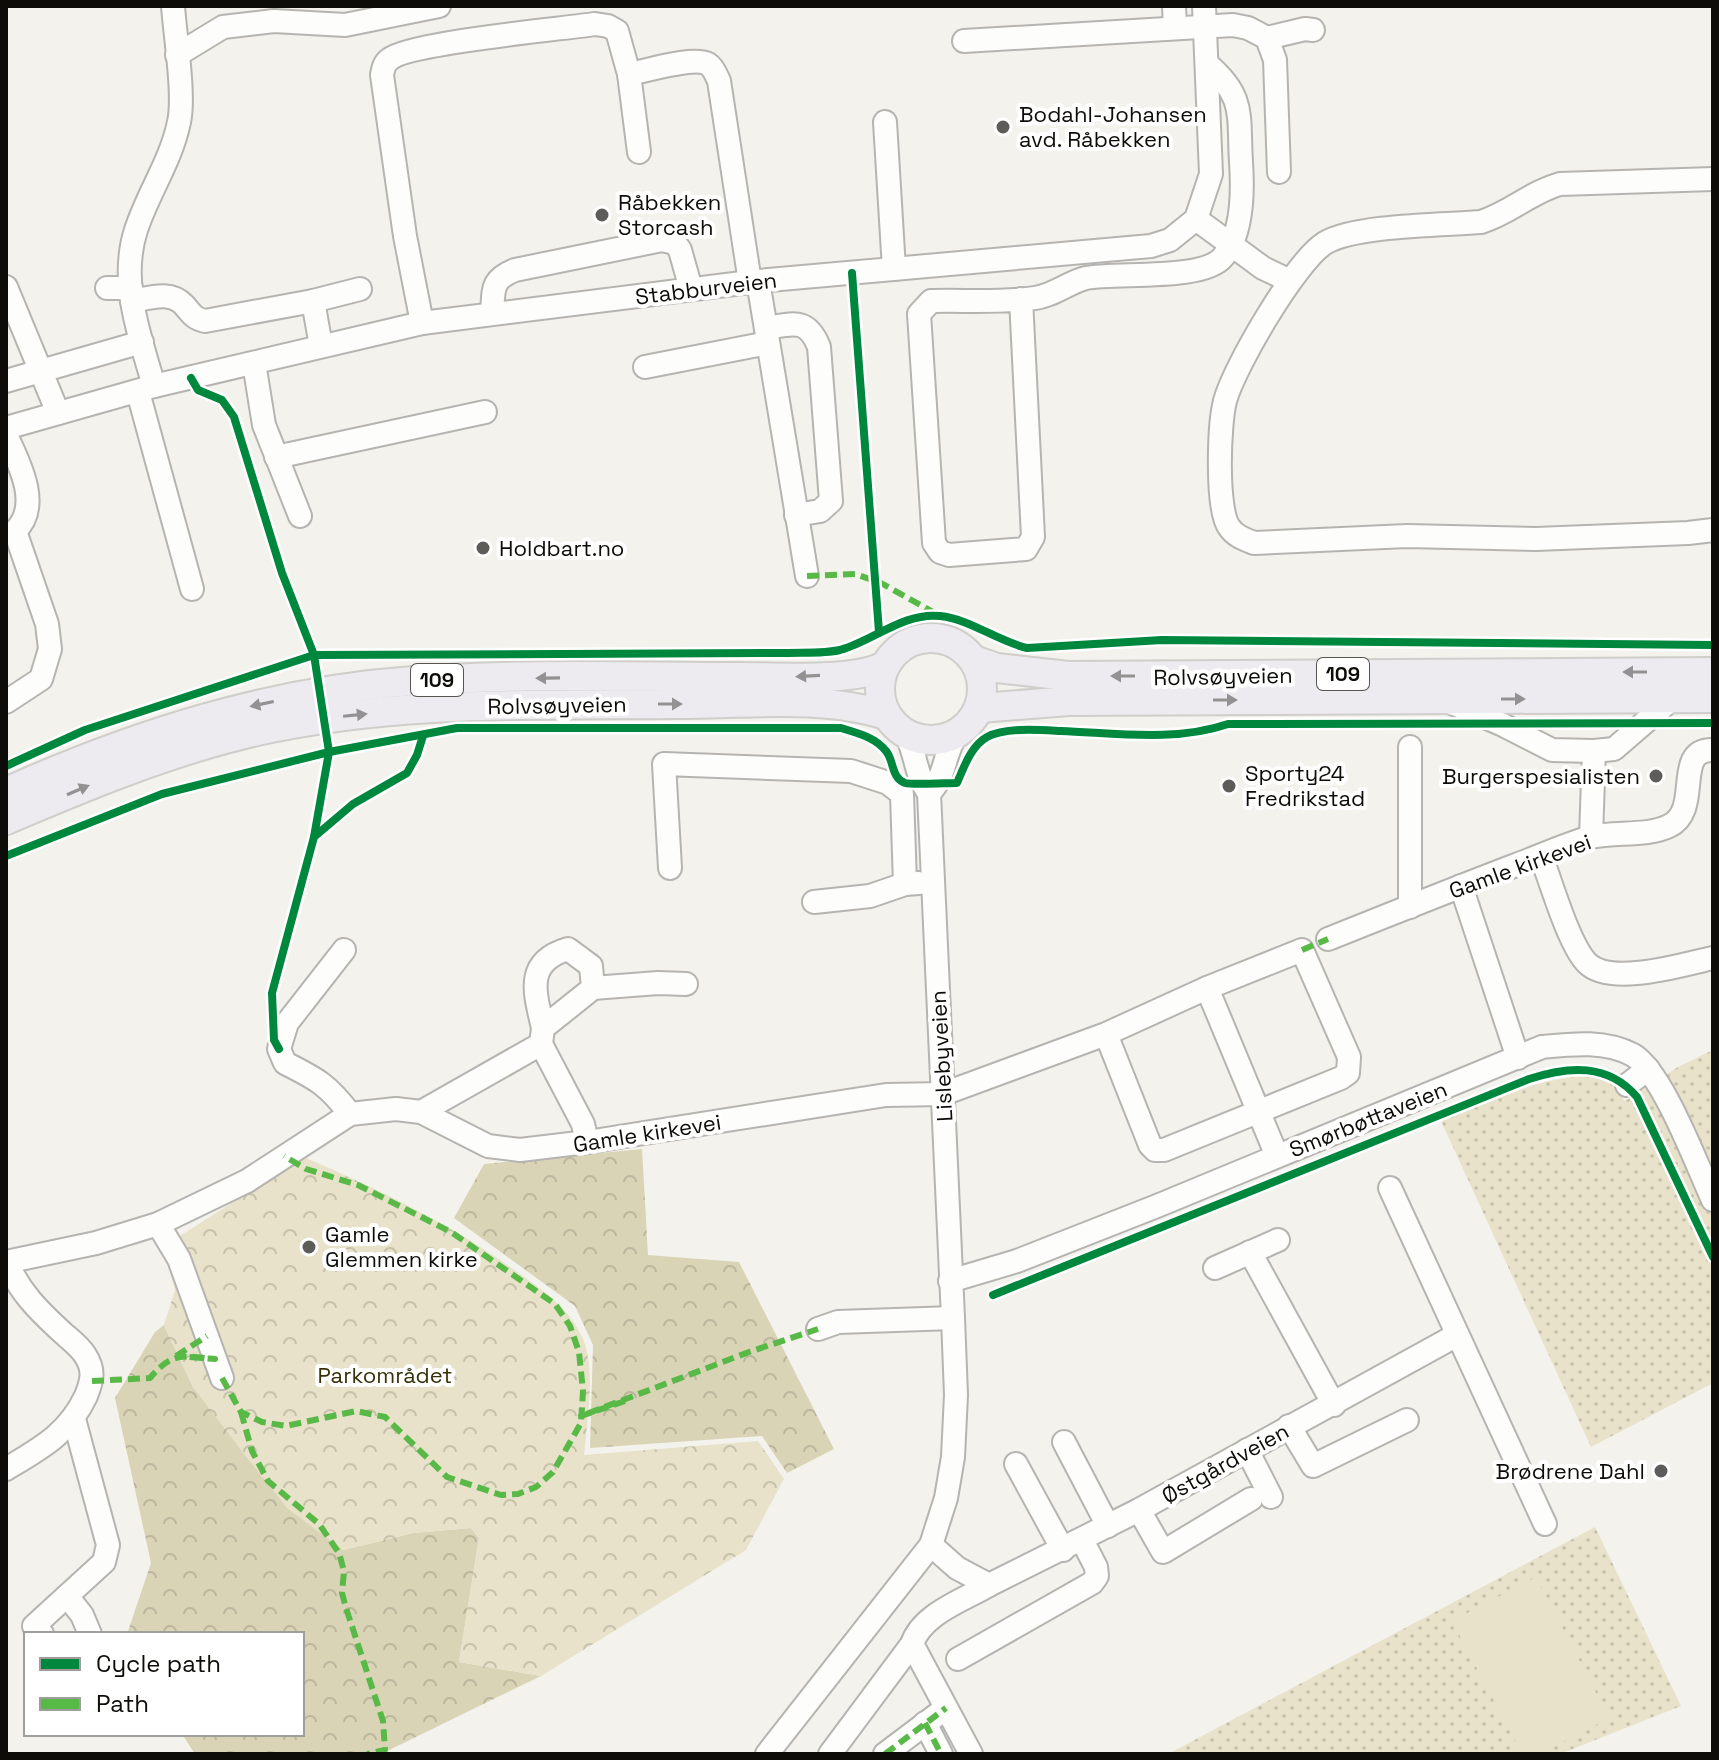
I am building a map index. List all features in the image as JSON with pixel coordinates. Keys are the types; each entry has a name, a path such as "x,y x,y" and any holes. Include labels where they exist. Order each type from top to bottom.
{"main road":[{"name":"109","path":"884,666 897,650 918,639 939,638 960,646 974,660"},
{"name":"Rolvsøyveien","path":"974,660 997,668 1068,676 1713,672"},
{"path":"884,666 879,694 885,715 907,736 932,741 956,735 970,724 980,708 983,685 974,660"},
{"name":"Rolvsøyveien","path":"6,792 80,759 179,725 323,691 414,681 824,676 870,673 884,666"},
{"name":"Rolvsøyveien","path":"980,708 1069,701 1713,698"},
{"name":"Rolvsøyveien","path":"6,820 153,760 258,731 331,718 416,709 562,704 828,704 885,715"}],"street":[{"path":"173,6 180,118 172,149 136,231 131,260 132,295 142,342 146,389 192,589"},
{"path":"260,23 276,6"},
{"path":"177,55 223,27 260,23 345,25 439,6"},
{"path":"1204,16 1211,174 1196,219 1229,246 1290,281"},
{"path":"964,41 1204,16 1248,28 1267,38 1313,30"},
{"path":"422,323 405,236 382,75 384,66 391,58 405,51 595,24 608,26 617,31 629,74 639,152"},
{"path":"1267,38 1275,60 1279,172"},
{"path":"629,74 694,61 712,68 719,81 754,281 767,335 807,576"},
{"path":"1021,299 1033,537 1026,549 949,555 940,552 934,543 919,314 931,301 1038,298 1085,278 1204,270 1223,258 1237,224 1243,196 1238,110 1234,92 1224,78 1207,64"},
{"path":"885,122 894,269"},
{"path":"1713,179 1560,184 1542,189 1499,216 1481,222 1366,231 1325,243 1307,257 1290,281 1238,368 1223,411 1221,509 1228,527 1240,538 1254,543 1407,536 1536,539 1713,530"},
{"name":"Stabburveien","path":"6,428 146,389 422,323 754,281 1151,246 1170,240 1196,219"},
{"path":"492,314 494,287 500,276 515,270 662,240 675,243 680,250 691,289"},
{"path":"1084,252 1085,278"},
{"path":"6,287 58,413"},
{"path":"107,288 132,295 164,295 176,299 193,318 205,321 360,289"},
{"path":"313,301 321,346"},
{"path":"645,367 767,335 796,324 813,334 819,347 831,501 820,511 796,515"},
{"path":"6,381 142,342"},
{"path":"254,363 264,425 300,516"},
{"path":"276,457 485,412"},
{"path":"6,435 16,456 28,498 24,522 11,533 47,624 50,649 41,679 6,702"},
{"path":"1443,699 1552,750 1594,751 1614,749 1673,698"},
{"name":"Lislebyveien","path":"929,793 939,783 946,751 956,735"},
{"name":"Lislebyveien","path":"767,1754 931,1545 946,1498 953,1457 956,1395 929,793 920,782 907,736"},
{"path":"1410,747 1410,907"},
{"name":"Gamle kirkevei","path":"1328,939 1591,837 1669,826 1681,817 1687,800 1693,758 1699,752 1713,750"},
{"path":"1591,837 1594,751"},
{"path":"670,868 664,764 851,771 888,783 902,794 929,793"},
{"path":"902,794 905,884"},
{"path":"1541,856 1576,946 1587,963 1596,970 1650,972 1713,958"},
{"path":"814,902 870,896 905,884 932,883"},
{"path":"1461,886 1518,1058"},
{"path":"587,1142 583,1124 542,1036 534,991 537,970 557,953 568,949 591,966 593,988"},
{"path":"344,950 287,1023 279,1049 285,1063 316,1078 333,1092 350,1114"},
{"name":"Gamle kirkevei","path":"6,1262 96,1243 158,1224 247,1181 350,1114 396,1109 421,1112 488,1146 520,1150 886,1095 943,1094 1106,1034 1207,988 1302,950 1349,1057 1350,1066 1341,1078 1259,1112"},
{"path":"421,1112 542,1036 593,988 686,984"},
{"path":"1207,988 1277,1156"},
{"path":"1106,1034 1150,1145 1155,1150 1164,1150 1259,1112"},
{"name":"Smørbøttaveien","path":"950,1281 1017,1261 1542,1047 1591,1044 1630,1054 1648,1069"},
{"path":"1627,1085 1648,1069 1713,1200"},
{"path":"1390,1188 1545,1524"},
{"path":"158,1224 179,1259 222,1378"},
{"path":"1215,1268 1278,1240"},
{"path":"1250,1252 1334,1405"},
{"path":"6,1262 15,1282 31,1302 85,1354 92,1370 92,1381 74,1419 42,1447 6,1469"},
{"path":"818,1329 838,1322 953,1318"},
{"name":"Østgårdveien","path":"914,1637 928,1620 989,1585 1139,1510 1457,1335"},
{"path":"40,1632 34,1626 104,1562 108,1545 74,1419"},
{"path":"1289,1426 1313,1466 1407,1420"},
{"path":"1064,1442 1108,1526"},
{"path":"1139,1510 1163,1552 1261,1498 1247,1450"},
{"path":"958,1659 1092,1583 1097,1576 1096,1567 1072,1545 1016,1464"},
{"path":"931,1545 957,1568 989,1585"},
{"path":"67,1596 82,1615 89,1632"},
{"path":"914,1637 971,1754"},
{"path":"830,1754 914,1637"},
{"path":"885,1754 946,1708"},
{"path":"925,1723 941,1754"}],"green space":[{"path":"1713,1050 1713,1383 1591,1447 1441,1121 1525,1088 1573,1077 1594,1077 1609,1082 1625,1101 1678,1067"},
{"path":"642,1149 648,1255 739,1262 834,1449 787,1473 762,1436 590,1448 593,1345 575,1306 454,1218 484,1164"},
{"name":"Parkområdet","path":"304,1157 442,1224 495,1256 564,1310 583,1339 589,1365 590,1396 584,1455 758,1441 784,1479 746,1550 541,1676 459,1662 479,1538 471,1528 413,1533 343,1550 287,1508 244,1454 193,1387 164,1325 175,1290 164,1246"},
{"path":"164,1325 193,1387 343,1550 413,1533 471,1528 479,1538 459,1662 541,1676 381,1754 195,1754 183,1736 304,1736 304,1632 128,1632 151,1563 115,1398 155,1332"},
{"path":"1595,1527 1681,1706 1560,1754 1168,1754"},
{"path":"1536,1577 1609,1718 1540,1754 1522,1754 1452,1621"}],"marked path":[{"path":"807,576 855,574 881,583 935,613"},
{"path":"1302,950 1328,939"},
{"path":"222,1378 241,1412 262,1422 286,1426 356,1411 385,1417 447,1477 501,1495 518,1494 536,1487 553,1472 581,1423 583,1391 579,1352 570,1326 555,1304 451,1232 358,1185 306,1169 284,1156"},
{"path":"625,1401 581,1416 818,1329"},
{"path":"176,1356 207,1336"},
{"path":"92,1381 150,1378 165,1363 179,1357 215,1359 176,1356"},
{"path":"241,1412 252,1451 268,1481 319,1524 339,1553 344,1571 342,1593 383,1721 385,1750 367,1754"},
{"path":"885,1754 946,1708"},
{"path":"925,1723 941,1754"}],"cycle path":[{"path":"852,273 879,632"},
{"path":"191,378 198,390 222,400 234,417 282,573 314,655 329,752 314,837 272,993 274,1040 279,1049"},
{"path":"6,766 85,730 314,655 826,652 852,646 901,623 927,616 962,621 1027,648 1162,640 1713,645"},
{"path":"6,856 162,794 329,752 457,728 841,728 882,746 900,781 922,784 957,783 969,757 981,741 1013,730 1167,735 1228,724 1713,723"},
{"path":"314,837 353,804 407,773 423,736"},
{"path":"993,1295 1529,1079 1573,1070 1587,1070 1614,1078 1637,1097 1713,1257"}],"place":[{"name":"Bodahl-Johansen avd. Råbekken","path":"1003,127"},
{"name":"Råbekken Storcash","path":"602,215"},
{"name":"Holdbart.no","path":"483,548"},
{"name":"Burgerspesialisten","path":"1656,776"},
{"name":"Sporty24 Fredrikstad","path":"1229,786"},
{"name":"Gamle Glemmen kirke","path":"309,1247"},
{"name":"Brødrene Dahl","path":"1661,1471"}]}
